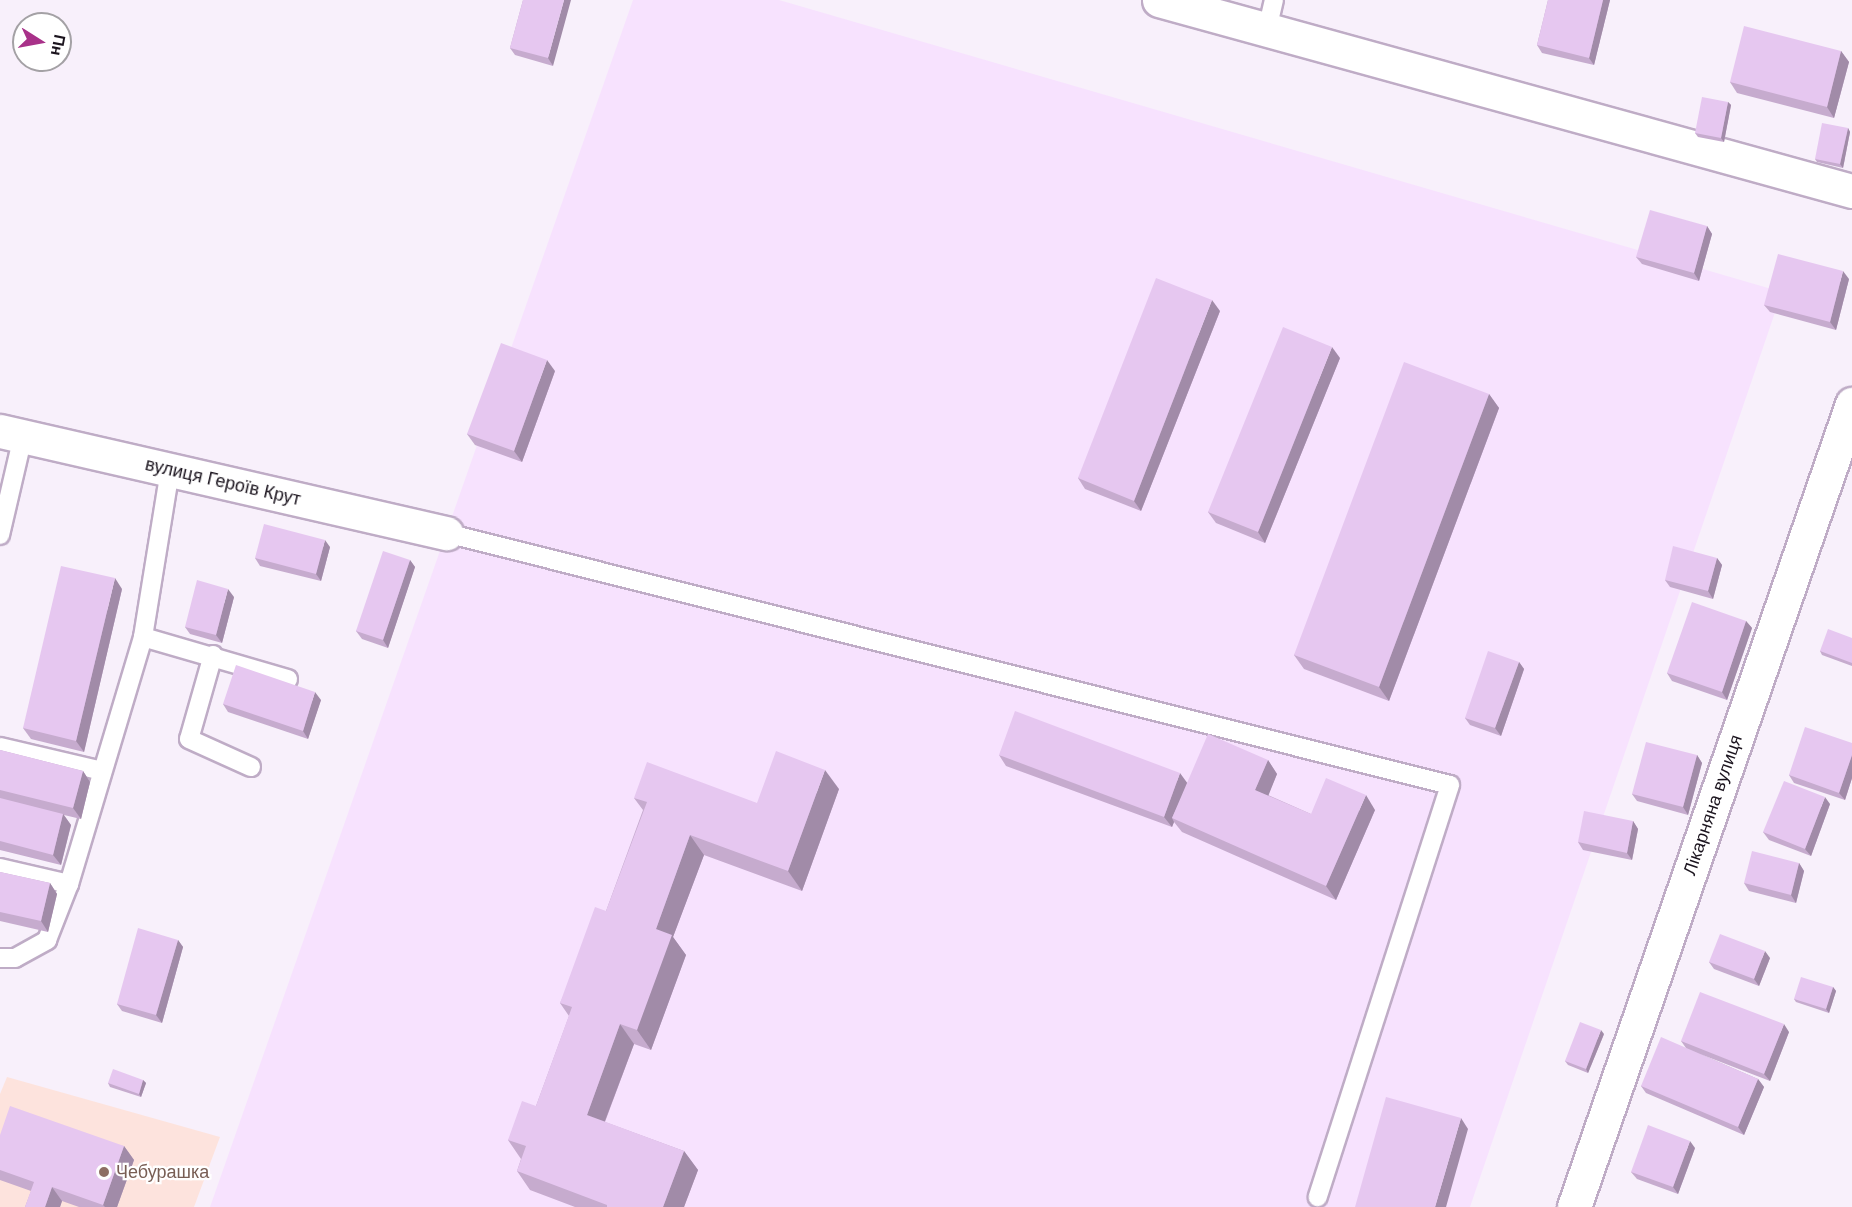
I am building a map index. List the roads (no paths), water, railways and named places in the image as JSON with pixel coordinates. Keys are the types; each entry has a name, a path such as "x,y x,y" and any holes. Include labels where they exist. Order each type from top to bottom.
{"street":[{"path":"1159,0 1271,15 1852,192"},
{"name":"Лікарняна вулиця","path":"1574,1207 1850,419"},
{"name":"вулиця Героїв Крут","path":"12,434 446,533"}],"lane":[{"path":"0,535 12,434"},
{"path":"0,958 15,958 47,940 69,885 143,637 170,471"},
{"path":"446,533 1450,785 1318,1197"},
{"path":"143,637 213,655 288,679"},
{"path":"213,655 189,739 251,767"},
{"path":"0,747 102,771"},
{"path":"0,868 69,885"}],"place":[{"name":"Чебурашка","path":"104,1172"}]}
